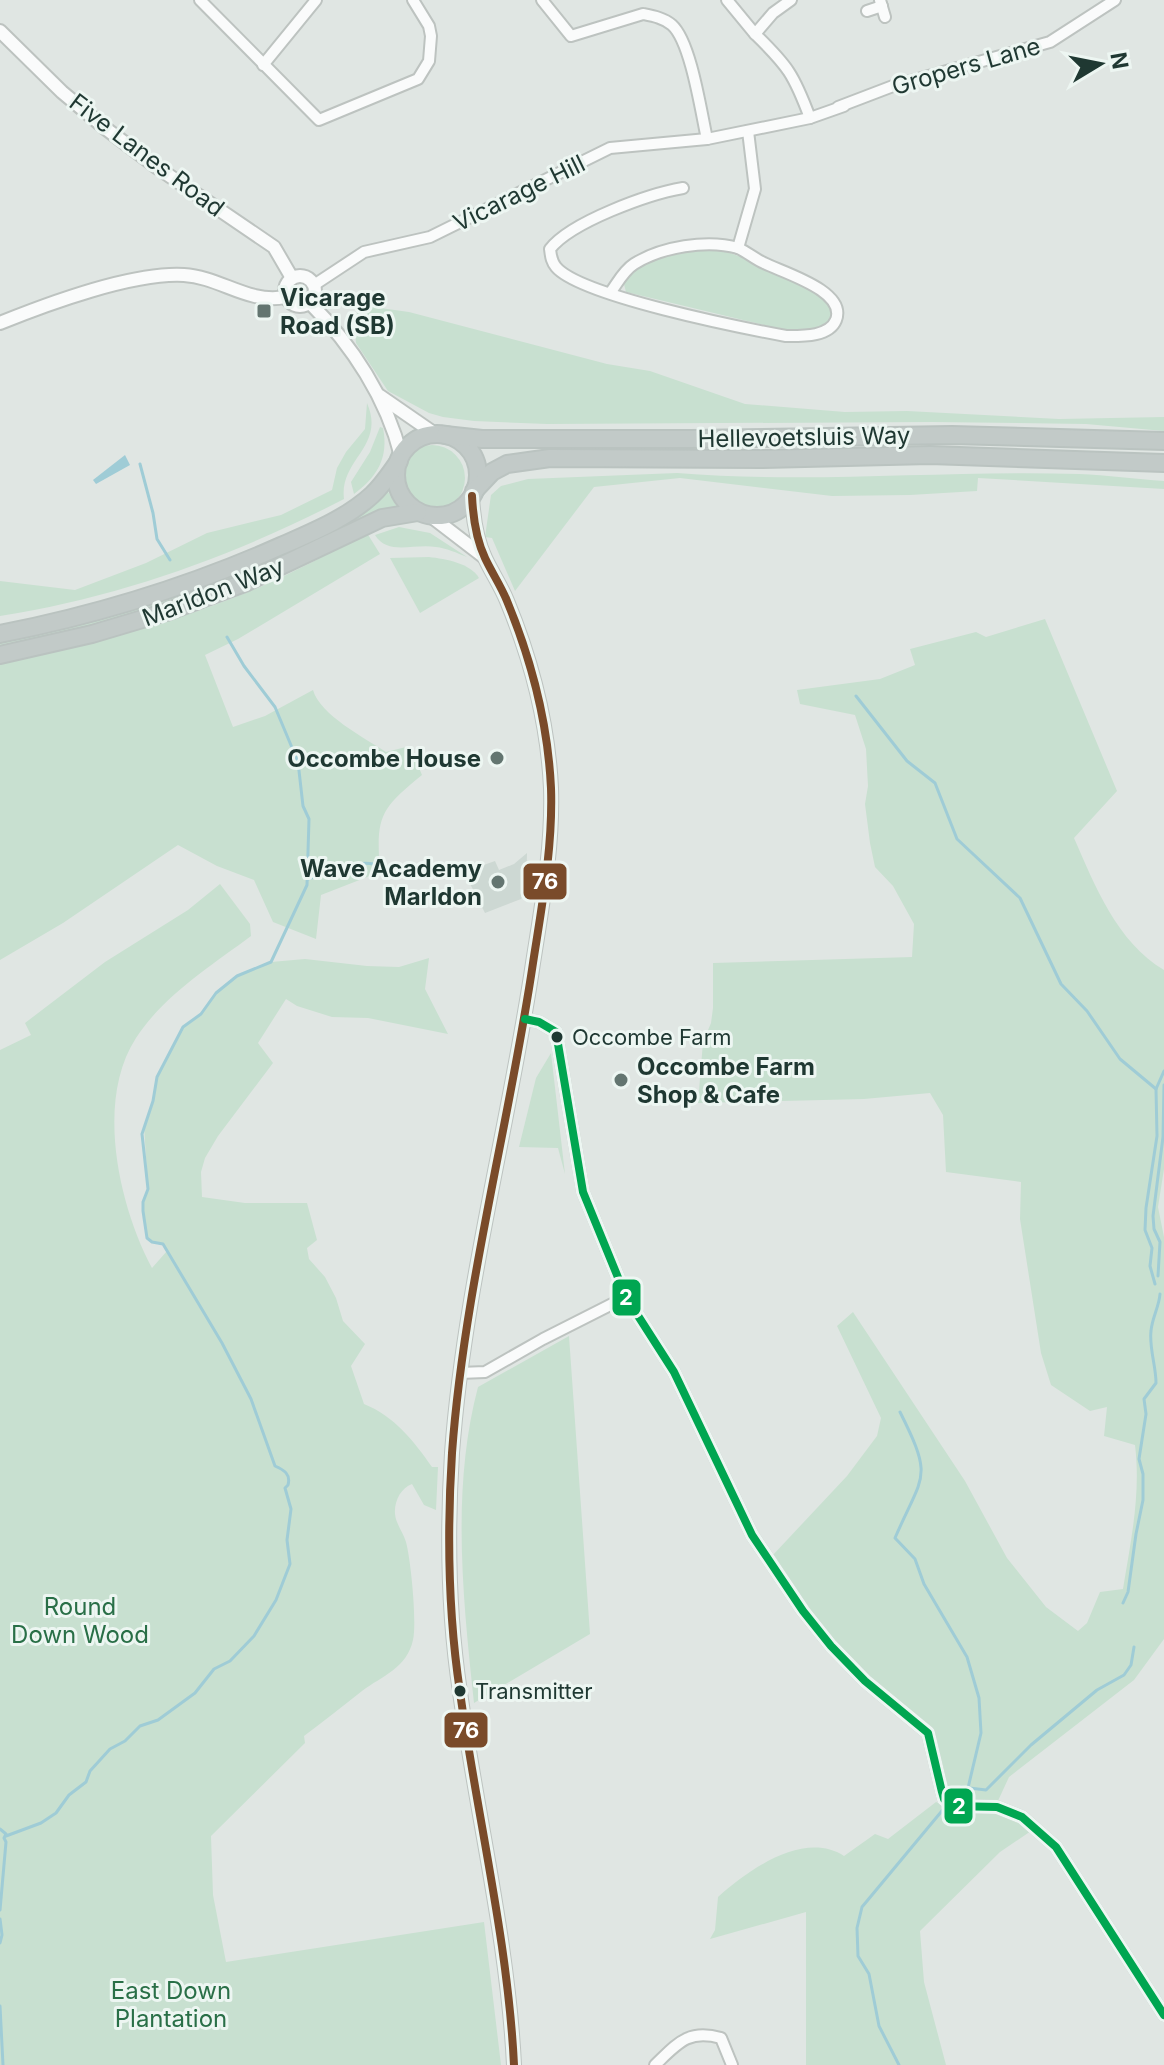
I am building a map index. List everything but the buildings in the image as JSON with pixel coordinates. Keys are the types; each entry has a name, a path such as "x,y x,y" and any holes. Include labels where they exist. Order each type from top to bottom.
{"highway":[{"name":"Hellevoetsluis Way","path":"440,434 482,439 952,435 1164,441"},
{"path":"440,434 464,444 471,452 478,472 473,494 461,508 451,513 423,513 404,500 397,477 400,458 413,442 440,434"},
{"name":"Hellevoetsluis Way","path":"473,494 492,472 507,464 550,458 763,459 930,455 1164,463"},
{"name":"Marldon Way","path":"0,634 106,610 245,562 354,509 372,495 400,458"},
{"name":"Marldon Way","path":"0,655 92,634 166,612 247,582 382,518 423,513"}],"street":[{"path":"200,0 319,120 418,79 429,61 431,36 429,26 413,0"},
{"path":"263,65 316,0"},
{"path":"542,0 571,36 643,14 673,26 692,70 707,139"},
{"path":"727,0 787,66 810,118 844,106"},
{"path":"755,34 773,13 791,0"},
{"name":"Gropers Lane","path":"810,118 893,86 1050,42 1115,0"},
{"path":"867,11 883,8"},
{"name":"Five Lanes Road","path":"0,31 62,92 105,128 274,247 292,278"},
{"name":"Vicarage Hill","path":"314,285 364,252 430,237 610,148 707,139 810,118"},
{"path":"738,248 755,189 748,131"},
{"path":"610,293 634,264 697,244 716,244 738,248 817,287 832,299 838,312 834,324 809,336 786,336 736,326 610,293 587,286 563,273 551,259 550,249 559,237 624,206 661,192 683,188"},
{"path":"0,323 92,292 162,276 186,275 251,297 285,297 296,306 310,303 315,295 314,285 302,276 292,278 285,287 285,297"},
{"path":"310,303 327,320 380,396 395,430 400,458"},
{"path":"380,396 440,434"},
{"path":"473,494 473,519 484,557 507,600 523,645 542,720 550,773 548,852 525,1019 460,1373 449,1524 453,1636 507,1995 514,2065"},
{"path":"423,513 484,557"},
{"path":"525,1019 539,1022 556,1032 586,1202 626,1297 674,1372 752,1535 796,1601 848,1664 928,1733 944,1799 953,1806 997,1807 1022,1817 1056,1847 1164,2015"},
{"path":"460,1373 485,1372 626,1297"},
{"path":"655,2065 677,2043 701,2033 721,2038 732,2065"}],"shaded area":[{"name":"Wave Academy Marldon","path":"527,853 526,892 521,899 485,913 464,872 495,861 499,870 514,864"}],"green space":[{"path":"716,248 806,286 826,299 833,316 819,327 789,331 626,292 624,284 632,274 653,261 678,253"},
{"path":"366,306 409,312 607,364 650,371 745,404 845,412 907,411 1059,419 1164,417 1164,431 1086,424 547,424 443,417 388,391 356,343 354,316"},
{"path":"367,403 371,431 348,473 344,499 262,538 177,571 90,598 0,616 0,581 75,590 146,563 207,533 281,515 332,490 337,468 365,429"},
{"path":"380,427 383,428 383,458 375,474 354,494 351,482 370,452"},
{"path":"426,445 438,445 450,450 460,460 465,478 463,491 450,506 438,511 426,511 414,506 404,496 399,484 399,472 404,460 414,450"},
{"path":"677,473 778,477 1079,474 1164,481 1164,489 978,478 977,491 910,495 832,496 680,478 594,487 515,591 492,538 485,537 491,495 501,486 528,479"},
{"path":"387,490 397,507 384,510 245,574 181,598 84,628 0,646 0,641 114,614"},
{"path":"399,527 430,533 467,557 436,547 394,547 380,541 375,535"},
{"path":"367,533 380,554 238,639 205,655 233,727 265,716 313,690 334,717 386,752 410,746 422,775 397,797 383,816 379,839 380,872 321,895 316,939 273,922 254,880 217,866 178,845 63,923 0,960 0,664 98,641 227,601 272,582"},
{"path":"429,557 464,565 479,578 420,613 390,558"},
{"path":"1045,619 1117,791 1074,838 1099,893 1120,929 1164,970 1164,1169 1158,1207 1164,1237 1164,1639 1134,1680 1009,1777 997,1803 956,1801 948,1792 932,1731 867,1678 833,1644 772,1556 847,1476 877,1436 881,1418 837,1326 853,1312 965,1481 1007,1558 1046,1607 1078,1631 1087,1623 1100,1592 1123,1589 1136,1499 1135,1445 1104,1436 1107,1407 1090,1411 1051,1385 1041,1353 1020,1219 1021,1182 946,1172 943,1115 930,1093 864,1099 698,1103 703,1042 713,1008 713,963 912,957 914,924 893,886 875,867 865,804 868,786 866,749 855,715 800,704 797,690 880,679 915,665 910,649 976,632 986,637"},
{"path":"220,884 250,924 251,936 189,982 147,1023 124,1063 117,1092 114,1122 122,1185 140,1243 152,1268 167,1251 163,1244 150,1241 143,1211 148,1189 144,1126 157,1077 183,1027 201,1014 216,993 237,976 271,962 305,959 399,967 429,958 425,989 448,1034 368,1018 332,1017 297,1006 286,999 258,1043 273,1063 218,1136 201,1172 202,1197 245,1203 307,1203 317,1240 307,1248 309,1259 325,1277 343,1321 365,1344 351,1366 364,1404 394,1422 432,1467 438,1467 436,1510 424,1505 412,1484 399,1496 395,1509 405,1538 411,1577 414,1631 410,1650 393,1670 304,1736 305,1743 211,1836 213,1895 226,1962 484,1922 501,2065 0,2065 0,1050 31,1035 25,1023 105,962 188,910"},
{"path":"551,1053 565,1174 558,1148 519,1147 536,1078"},
{"path":"569,1336 590,1634 474,1703 463,1585 462,1505 464,1465 478,1387"},
{"path":"936,1802 955,1809 998,1811 1016,1819 1031,1831 1000,1852 920,1931 924,1982 946,2065 806,2065 806,1912 710,1939 715,1930 718,1897 761,1865 794,1850 828,1849 844,1856 875,1834 888,1839"}],"water":[{"path":"125,455 130,465 96,484 93,480"}],"waterway":[{"path":"140,464 157,539 170,560"},
{"path":"6,1836 41,1823 56,1813 69,1795 86,1782 90,1771 110,1749 125,1741 140,1726 158,1720 195,1693 214,1669 230,1661 254,1636 276,1600 290,1564 287,1540 291,1509 285,1488 288,1475 275,1466 251,1399 222,1343 163,1244 147,1238 143,1211 148,1189 142,1134 157,1077 183,1027 201,1014 216,993 237,976 271,962 307,885 309,819 303,806 298,762 275,707 227,637"},
{"path":"856,696 907,761 935,783 957,839 1020,898 1061,984 1087,1011 1120,1059 1156,1089"},
{"path":"308,879 350,865 373,864"},
{"path":"1155,1284 1150,1266 1152,1248 1145,1230 1157,1136 1156,1089 1164,1071"},
{"path":"1158,1276 1160,1242 1154,1229 1153,1216 1163,1137 1164,1085"},
{"path":"1123,1603 1128,1592 1143,1500 1143,1474 1139,1459 1146,1414 1144,1399 1156,1383 1151,1337 1160,1294"},
{"path":"900,1412 918,1451 921,1476 895,1538 915,1559 924,1584 967,1657 979,1698 981,1733 968,1788"},
{"path":"951,1800 961,1787 986,1790 1031,1745 1097,1690 1124,1675 1131,1665 1134,1647"},
{"path":"899,2065 879,2026 869,1974 858,1956 857,1928 862,1907 946,1806"},
{"path":"0,1829 6,1834 0,1910"},
{"path":"0,1919 0,1943"},
{"path":"0,2006 3,2065"}],"transit line":[{"name":"76","path":"472,496 479,543 507,601 531,669 542,716 551,788 549,854 540,919 466,1330 452,1453 449,1513 456,1662 499,1925 514,2065"},
{"name":"2","path":"525,1019 539,1022 556,1032 583,1192 626,1297 674,1372 752,1535 803,1611 831,1646 865,1681 928,1733 944,1799 953,1806 997,1807 1022,1817 1056,1847 1164,2015"}],"place":[{"name":"Vicarage Road (SB)","path":"264,311"},
{"name":"Occombe House","path":"497,758"},
{"name":"Wave Academy Marldon","path":"498,882"},
{"name":"Occombe Farm","path":"557,1037"},
{"name":"Occombe Farm Shop & Cafe","path":"621,1080"},
{"name":"Transmitter","path":"460,1691"}],"park label":[{"name":"Round Down Wood","path":"80,1620"},
{"name":"East Down Plantation","path":"171,2004"}]}
